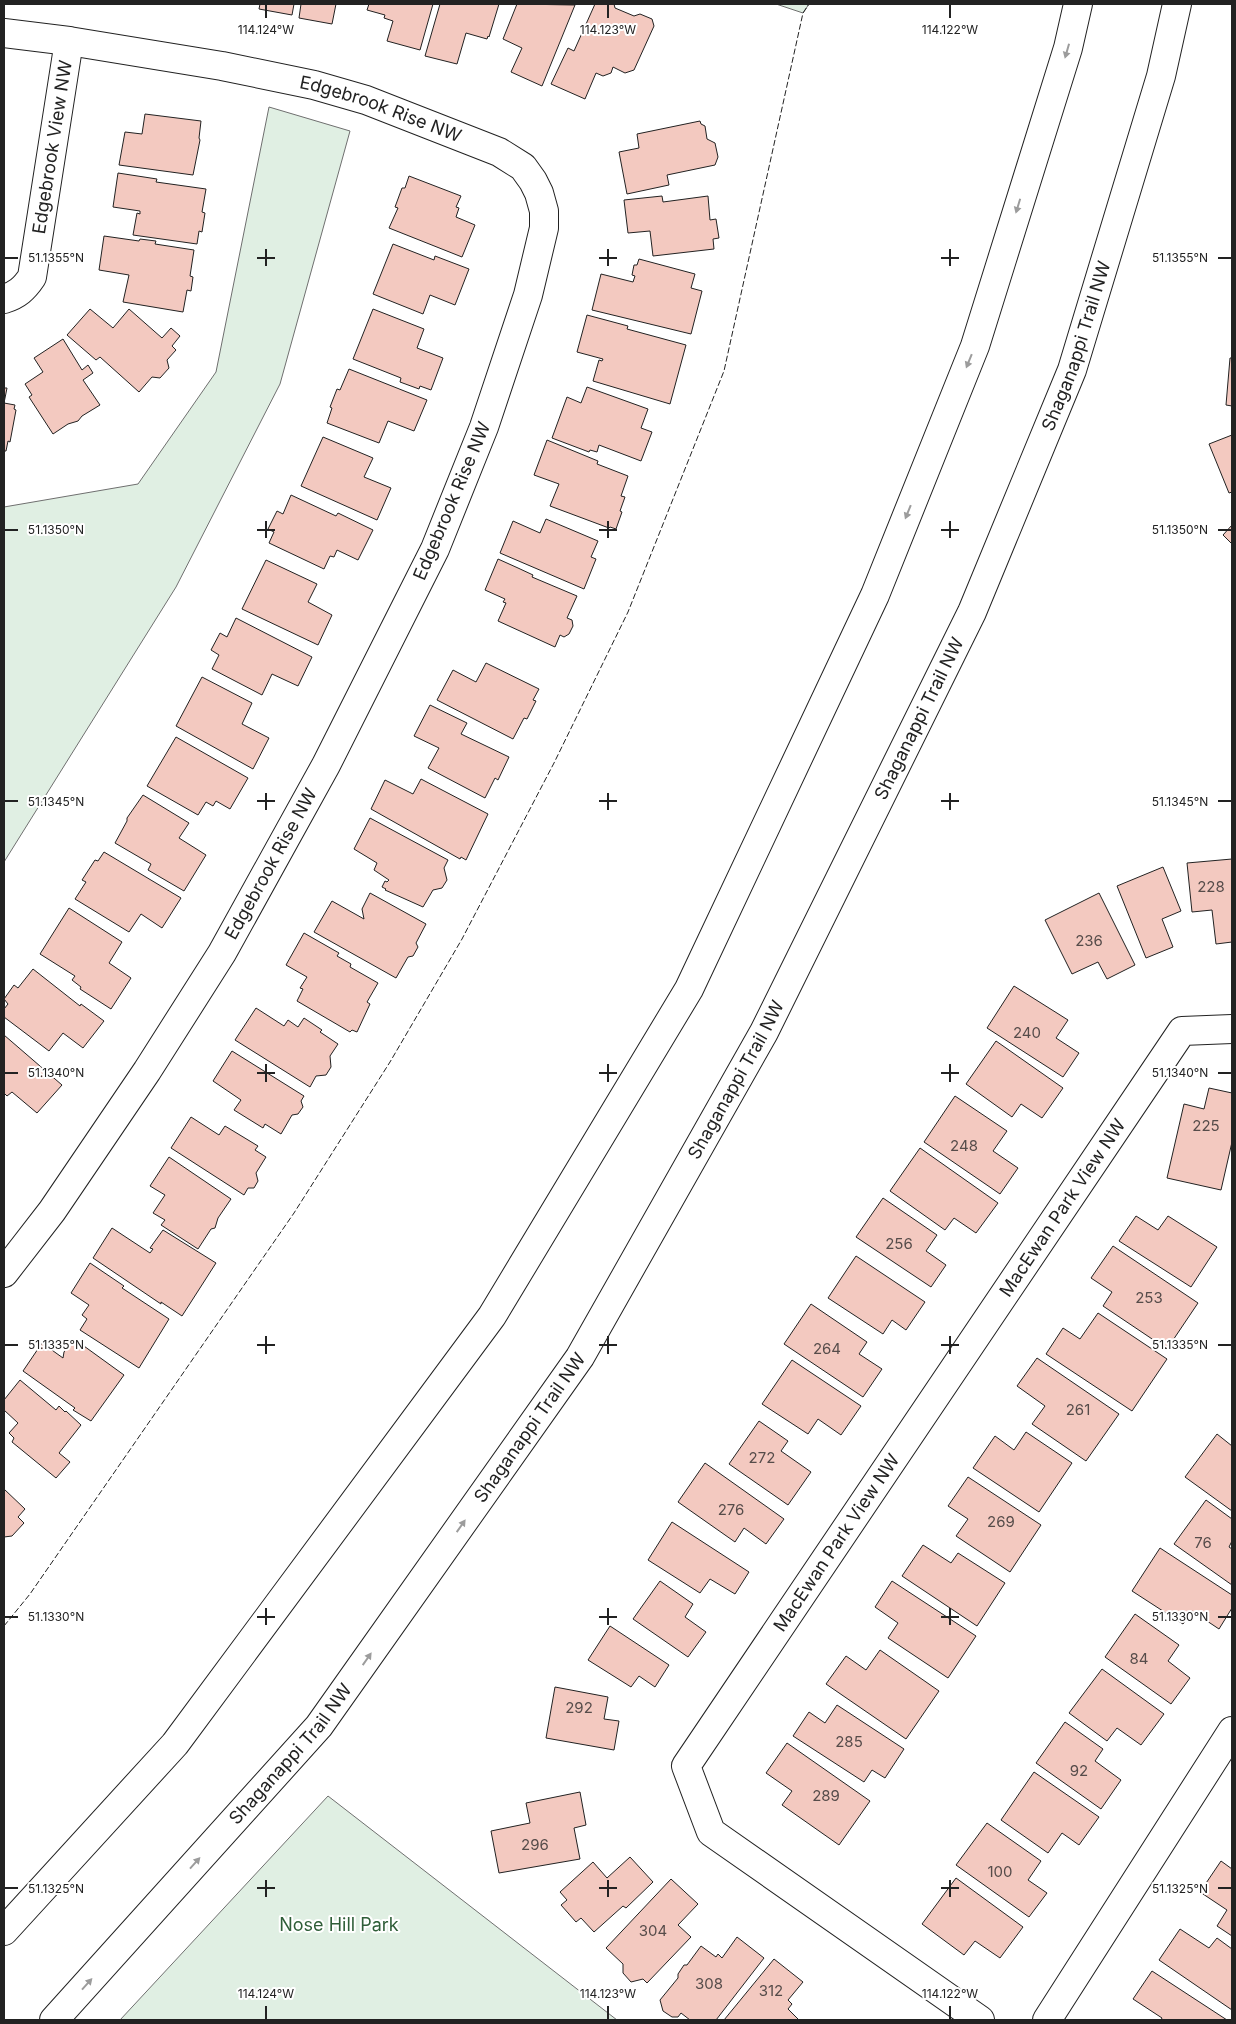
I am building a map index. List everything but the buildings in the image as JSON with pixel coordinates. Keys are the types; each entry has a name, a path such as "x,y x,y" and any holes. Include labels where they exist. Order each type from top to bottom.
{"main road":[{"path":"4,1931 175,1744 492,1316 689,989 875,595 971,355 1068,48 1078,4"},
{"name":"Shaganappi Trail NW","path":"54,2020 325,1718 580,1357 764,1032 972,612 1072,370 1162,76 1177,4"},
{"name":"Edgebrook Rise NW","path":"4,33 70,41 222,66 314,85 366,100 499,152 523,167 539,192 544,211 544,228 528,295 484,427 435,548 351,716 222,953 147,1071 52,1211 4,1273"},
{"name":"Edgebrook View NW","path":"4,298 16,295 25,288 32,277 70,41"},
{"name":"MacEwan Park View NW","path":"980,2020 711,1832 686,1766 1182,1031 1232,1029"},
{"path":"1047,2020 1232,1731"}],"green space":[{"path":"776,4 809,4 803,13"},
{"path":"269,107 350,131 280,384 176,587 4,862 4,507 138,484 216,372"},
{"name":"Nose Hill Park","path":"328,1796 617,2020 120,2020"}],"fence":[{"path":"4,1626 30,1594 294,1213 390,1062 462,939 554,763 628,612 724,371 803,13 809,4"}]}
